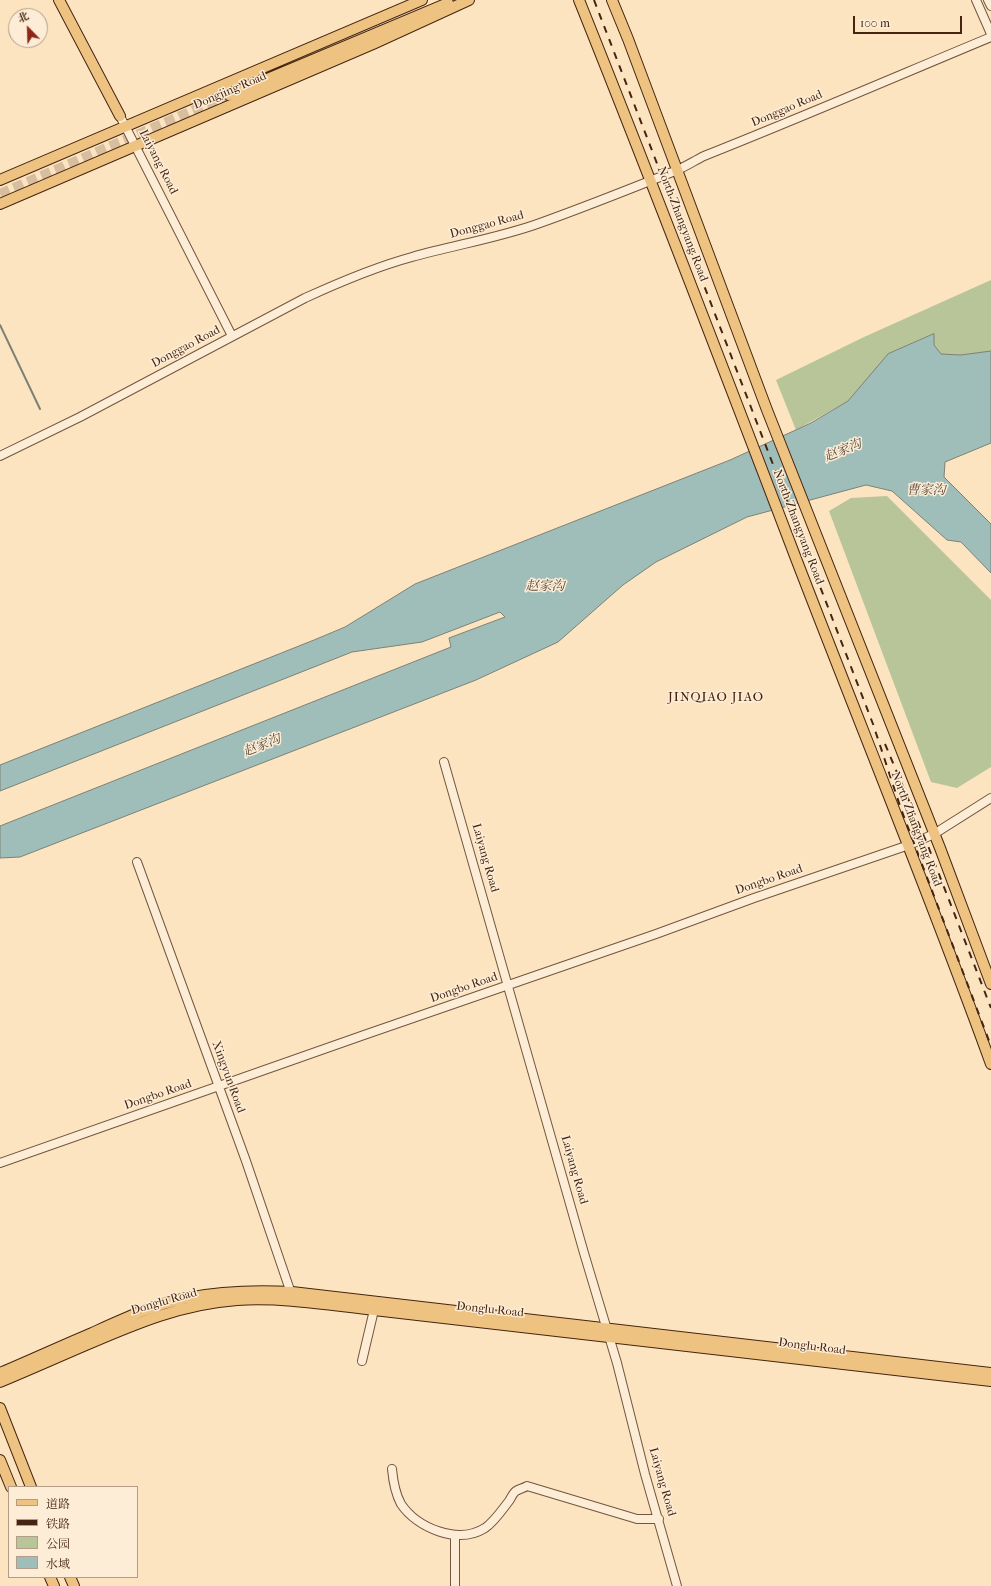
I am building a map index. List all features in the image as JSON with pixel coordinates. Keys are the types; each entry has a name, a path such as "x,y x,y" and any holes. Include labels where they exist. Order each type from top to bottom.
{"main road":[{"name":"Laiyang Road","path":"59,0 120,116"},
{"name":"Dongjing Road","path":"0,180 422,0"},
{"path":"229,95 455,0"},
{"name":"Dongjing Road","path":"0,204 366,47 469,0"},
{"name":"North Zhangyang Road","path":"579,0 651,180 796,557 950,950 991,1064"},
{"name":"North Zhangyang Road","path":"612,0 628,38 676,170 822,553 934,834 991,984"},
{"path":"0,184 110,133"},
{"name":"Donglu Road","path":"0,1373 125,1318 166,1303 195,1296 258,1290 374,1310 608,1332 991,1381"},
{"name":"Donglu Road","path":"0,1382 134,1324 168,1312 196,1305 230,1300 292,1296 991,1373"},
{"path":"0,1408 31,1486"},
{"path":"0,1460 11,1486"}],"street":[{"path":"976,0 991,34"},
{"path":"988,0 991,6"},
{"name":"Donggao Road","path":"0,456 80,417 305,298 370,270 410,257 505,234 539,223 676,170 702,157 991,37"},
{"name":"Laiyang Road","path":"120,116 232,336"},
{"name":"Laiyang Road","path":"444,762 584,1253 608,1332 645,1474 677,1586"},
{"name":"Dongbo Road","path":"0,1163 909,845 934,834 991,798"},
{"name":"Xingyun Road","path":"136,862 219,1087 292,1296"},
{"path":"362,1361 374,1310"},
{"path":"392,1469 394,1488 401,1504 415,1519 433,1530 455,1535 470,1534 485,1528 498,1515 516,1491 527,1486 637,1518 659,1519"},
{"path":"455,1535 455,1586"}],"green space":[{"path":"991,280 991,351 961,355 941,354 934,345 934,334 891,353 848,401 796,430 776,380 864,337"},
{"path":"887,496 991,600 991,767 957,788 931,782 829,511 851,498"}],"water":[{"name":"赵家沟","path":"934,334 934,345 941,354 961,355 991,351 991,443 945,462 944,477 991,524 991,573 961,542 947,540 892,491 866,485 747,517 656,562 623,585 558,642 476,680 20,857 0,858 0,826 451,647 449,638 505,617 500,612 422,642 352,652 0,791 0,765 345,627 415,584 730,460 811,423 848,401 888,354"}],"waterway":[{"path":"0,325 40,409"}],"tunnel":[{"path":"0,194 229,95"}],"railway":[{"path":"594,0 873,724 901,809 991,1046"},
{"path":"885,744 928,846 991,1008"}],"district":[{"name":"JINQIAO JIAO","path":"716,698"}],"water label":[{"name":"曹家沟","path":"926,491"}]}
